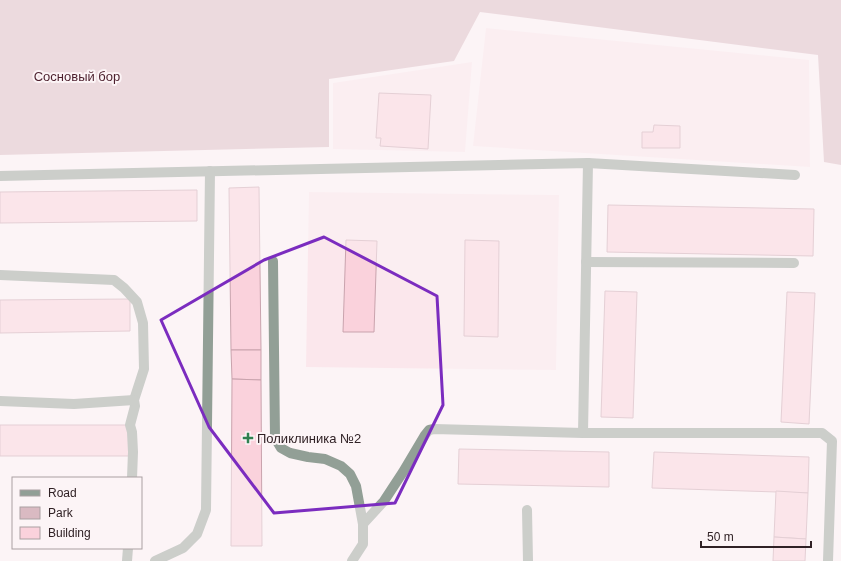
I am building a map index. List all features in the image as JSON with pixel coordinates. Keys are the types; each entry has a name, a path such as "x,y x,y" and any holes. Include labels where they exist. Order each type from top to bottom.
{"street":[{"path":"583,433 588,163"},
{"path":"0,176 588,163 796,175"},
{"path":"155,561 183,548 197,534 206,510 210,171"},
{"path":"273,261 275,438 281,448 290,453 326,459 341,466 350,474 356,486 363,524 363,544 352,561"},
{"path":"586,262 794,263"},
{"path":"0,275 114,280 137,302 143,323 144,369 134,400 130,425 134,452 132,477"},
{"path":"0,401 74,404 134,400"},
{"path":"363,524 384,501 425,435 429,430 434,428 583,433 822,433 832,441 828,561"},
{"path":"527,510 528,561"},
{"path":"127,561 128,549"}],"highlighted area":[{"path":"324,237 437,296 443,405 395,503 274,513 209,427 161,320 264,260"}],"shaded area":[{"path":"486,28 809,60 810,167 473,146"},
{"path":"472,62 465,152 333,149 333,83"},
{"path":"309,192 559,195 556,370 306,367"}],"green space":[{"name":"Сосновый бор","path":"0,0 841,0 841,165 824,162 818,55 480,12 454,61 329,79 329,147 0,155"}],"building":[{"path":"379,93 431,95 428,149 380,146 381,138 376,138"},
{"path":"654,125 680,126 680,148 642,148 642,132 653,132"},
{"path":"259,187 261,350 231,350 229,188"},
{"path":"197,190 197,221 0,223 0,192"},
{"path":"608,205 814,209 813,256 607,252"},
{"path":"346,240 377,241 374,332 343,332"},
{"path":"465,240 499,241 498,337 464,336"},
{"path":"605,291 637,292 633,418 601,417"},
{"path":"787,292 815,293 809,424 781,422"},
{"path":"130,299 130,331 0,333 0,300"},
{"path":"231,350 261,350 261,380 232,379"},
{"path":"232,379 261,380 262,546 231,546"},
{"path":"0,425 130,425 130,456 0,456"},
{"path":"459,449 609,452 609,487 458,484"},
{"path":"654,452 809,457 808,493 652,488"},
{"path":"776,491 808,493 806,539 774,537"},
{"path":"774,537 806,539 805,561 773,561"}],"place":[{"name":"Поликлиника №2","path":"248,438"}]}
